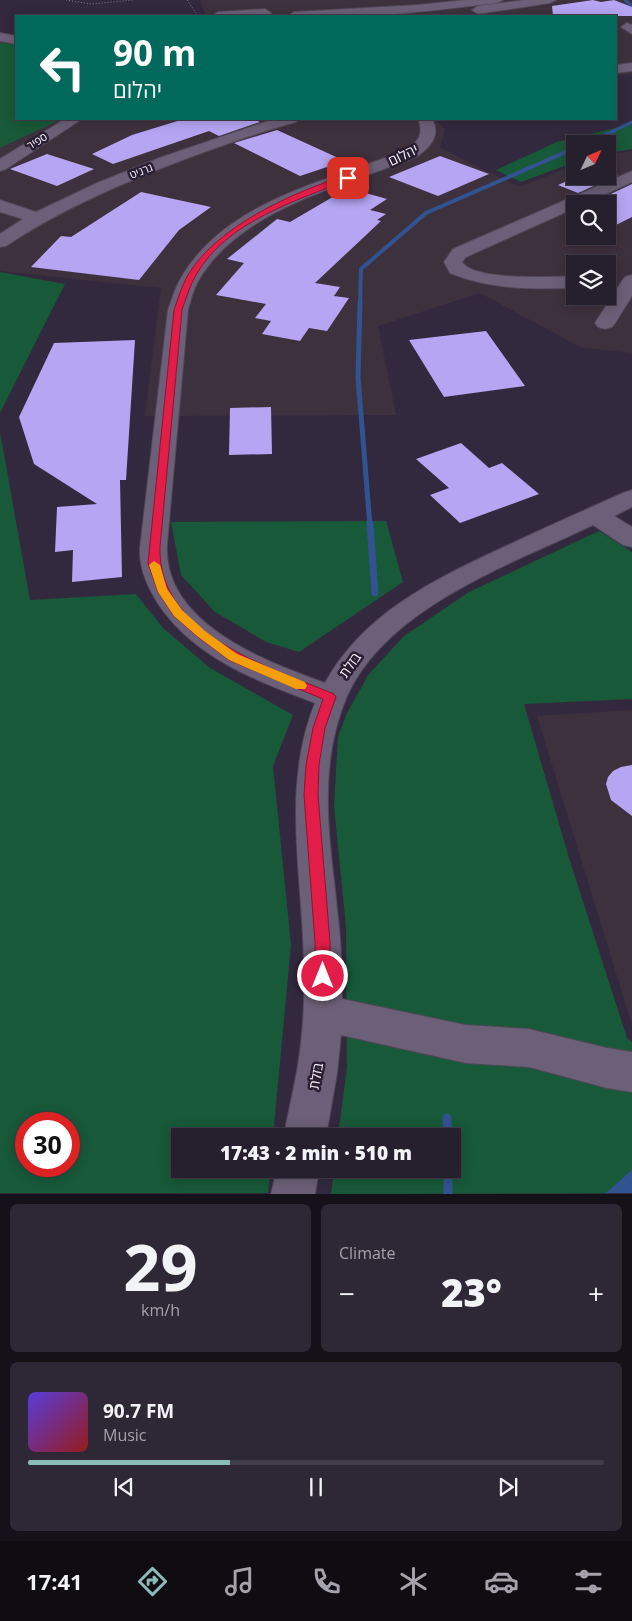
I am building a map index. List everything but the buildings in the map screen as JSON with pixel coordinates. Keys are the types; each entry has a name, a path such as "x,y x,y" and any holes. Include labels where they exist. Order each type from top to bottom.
{"street":[{"path":"284,15 283,13 288,10 299,7 436,0"},
{"path":"445,0 458,5"},
{"path":"309,15 458,5 497,0"},
{"path":"441,15 550,0"},
{"path":"249,15 265,12"},
{"path":"0,37 15,40"},
{"path":"617,69 632,66"},
{"name":"ספיר","path":"0,166 73,120"},
{"name":"גרניט","path":"0,242 38,218 82,195 227,138 288,120"},
{"name":"יהלום","path":"330,697 233,657 201,634 178,613 162,589 154,563 155,531 178,310 188,283 201,262 233,231 252,219 296,198 412,153 428,139 429,130 425,120"},
{"path":"566,282 525,284 485,279 457,269 453,262 460,253 632,176"},
{"path":"0,205 18,213 38,218"},
{"path":"616,280 632,280"},
{"path":"605,323 632,280"},
{"name":"בזלת","path":"306,1128 320,1052 322,1013 322,942 311,809 312,765 319,728 330,697 345,671 363,648 406,611 479,569 632,498"},
{"path":"595,515 632,539"},
{"path":"322,1013 466,1044 529,1048 606,1068 632,1072"},
{"path":"293,1194 296,1178"}],"path":[{"path":"66,0 91,4 133,0"},
{"path":"187,0 197,15"}],"shaded area":[{"path":"200,0 632,0 632,74 617,76 617,15 206,15"},
{"path":"0,39 15,41 15,120 435,120 445,129 440,148 520,187 566,169 566,185 616,185 616,154 632,151 632,353 580,347 480,293 378,326 396,415 145,416 161,288 0,271"},
{"path":"632,710 632,1025 537,716"}],"green space":[{"path":"0,43 15,44 15,120 60,120 0,148"},
{"path":"632,124 632,149 616,152 616,135 586,135"},
{"path":"566,140 566,165 521,182 496,170 557,142"},
{"path":"0,272 65,284 0,413"},
{"path":"0,432 30,600 136,594 163,628 210,668 293,715 273,766 291,945 274,1128 171,1128 171,1178 270,1178 268,1193 0,1193"},
{"path":"386,521 403,582 299,652 266,642 215,612 181,575 171,522"},
{"path":"599,531 632,552 632,699 524,704 569,858 627,1038 632,1042 632,1193 331,1194 333,1178 461,1178 461,1128 339,1128 347,1067 346,927 334,806 338,737 347,713 369,674 404,636 469,592"}],"water":[{"path":"632,1170 632,1193 606,1193"}],"waterway":[{"path":"625,0 632,6"},
{"path":"611,132 632,122"},
{"path":"605,135 614,131"},
{"path":"360,303 361,269 426,213 566,152"},
{"path":"360,302 358,377 370,526"},
{"path":"370,524 375,593"},
{"path":"447,1118 448,1128"},
{"path":"448,1178 448,1194"}],"slow traffic":[{"path":"154,565 162,589 178,613 201,634 233,657 301,686"}],"route":[{"path":"323,976 311,795 312,765 319,728 330,697 270,674 233,657 201,634 178,613 162,589 154,563 154,547 178,310 191,276 216,246 233,231 252,219 296,198 348,178"}]}
